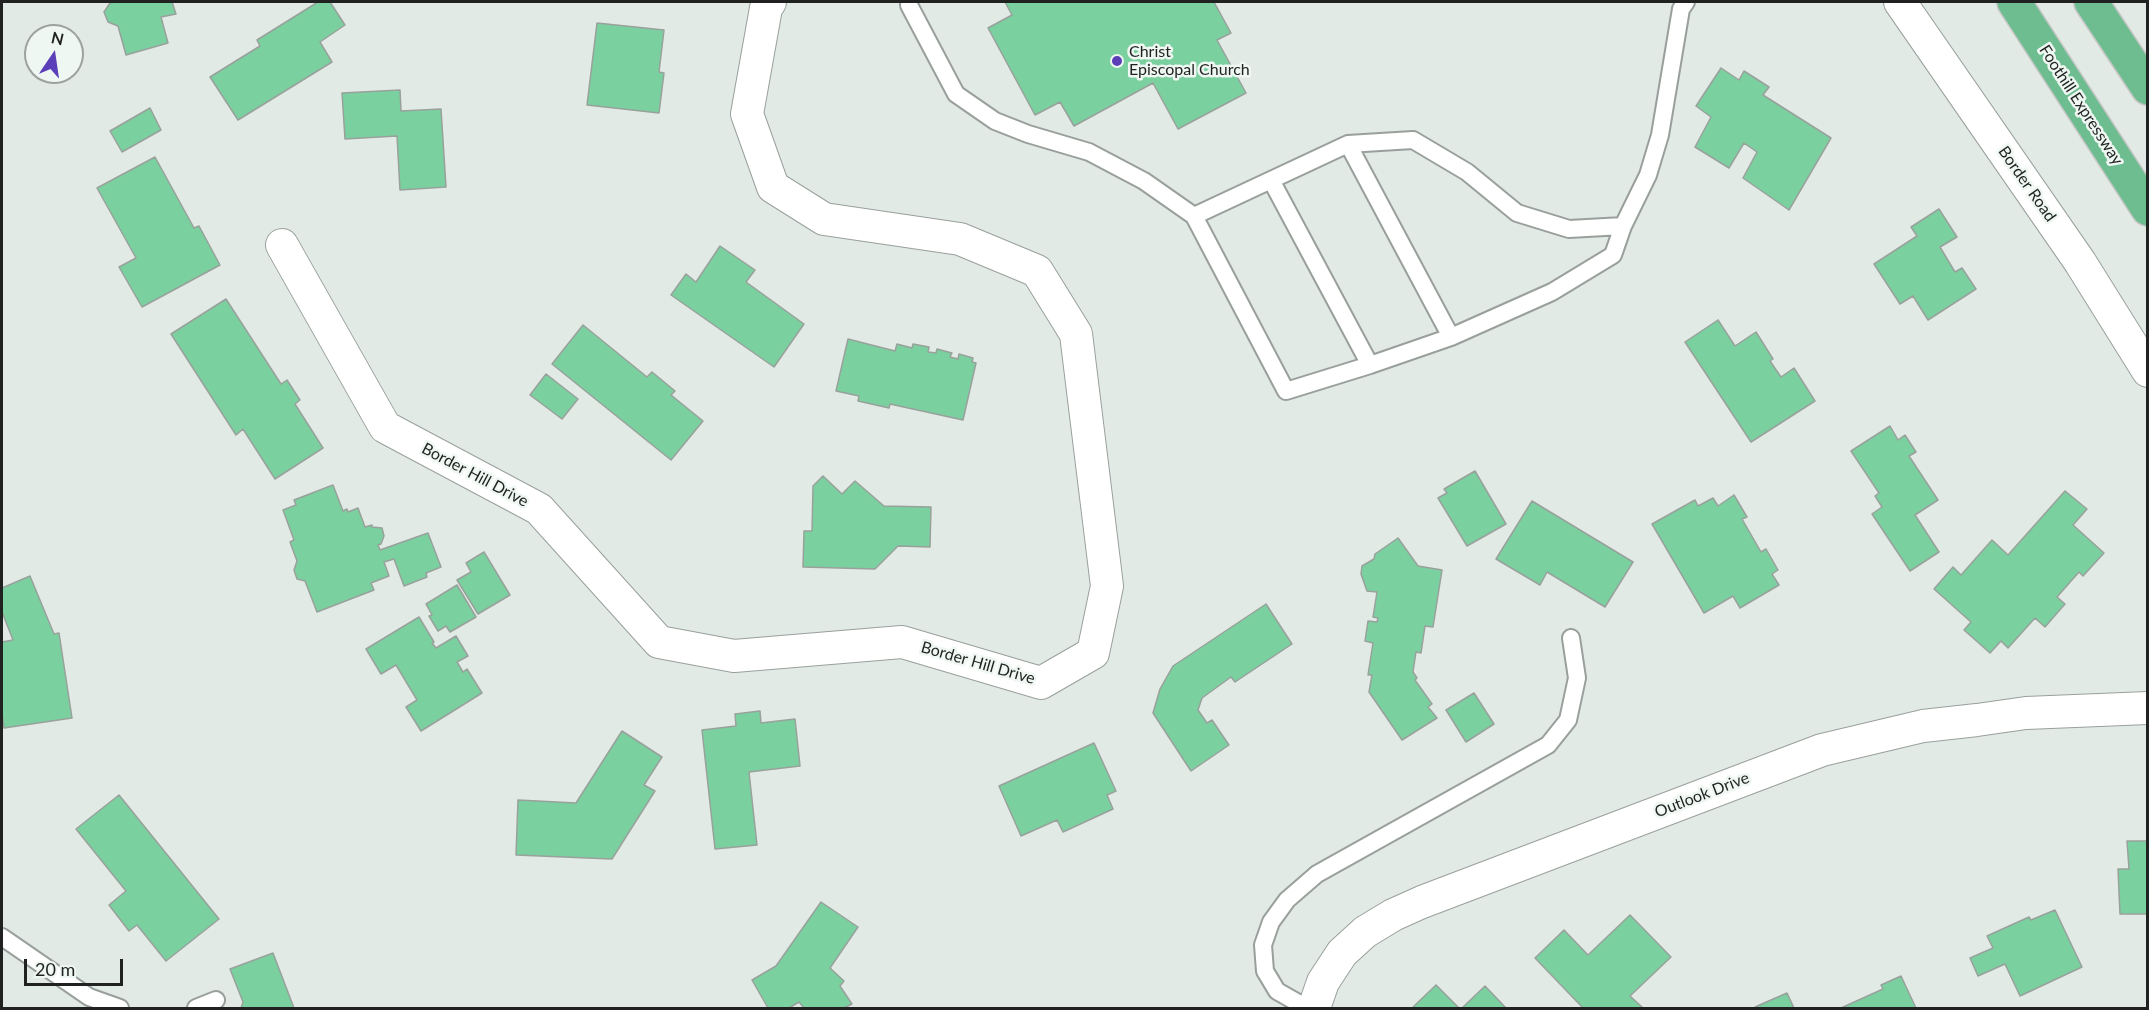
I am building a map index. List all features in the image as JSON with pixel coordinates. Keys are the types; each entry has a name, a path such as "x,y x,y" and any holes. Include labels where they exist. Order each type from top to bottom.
{"highway":[{"name":"Foothill Expressway","path":"2014,2 2148,209"},
{"path":"2091,2 2148,88"}],"street":[{"name":"Border Hill Drive","path":"282,245 385,427 539,509 659,642 734,656 902,642 1041,682 1093,653 1107,586 1076,334 1037,271 960,239 824,219 773,187 747,114 766,8 770,2"},
{"name":"Border Road","path":"1900,2 2080,262 2148,371"},
{"name":"Outlook Drive","path":"1314,1008 1323,982 1342,953 1365,932 1393,915 1822,750 1923,726 2026,713 2148,708"}],"lane":[{"path":"909,5 957,94 995,121 1028,134 1089,152 1144,181 1194,216 1286,391 1451,337 1552,292 1613,255 1623,226 1648,175 1660,135 1680,4"},
{"path":"1194,216 1348,144 1413,140 1467,172 1517,213 1569,229 1623,226"},
{"path":"1348,144 1451,337"},
{"path":"1271,180 1370,365"},
{"path":"1307,1008 1276,991 1265,971 1263,945 1271,922 1287,900 1317,874 1548,745 1568,720 1577,678 1571,638"},
{"path":"2,937 89,997 120,1008"},
{"path":"196,1008 216,1000"}],"building":[{"path":"172,2 176,14 161,17 168,43 126,55 118,26 108,22 104,12 110,3"},
{"path":"318,2 330,2 345,25 320,42 332,62 238,120 210,77 260,46 257,40"},
{"name":"Christ Episcopal Church","path":"1005,2 1214,2 1231,33 1217,40 1246,93 1178,129 1153,83 1074,126 1060,102 1035,115 988,28 1012,15"},
{"path":"597,23 664,30 659,72 664,73 659,113 587,105"},
{"path":"1721,68 1739,80 1744,71 1769,87 1763,95 1831,138 1789,210 1743,178 1757,152 1744,143 1729,168 1695,147 1711,117 1696,106"},
{"path":"400,90 401,111 441,109 446,187 400,190 397,136 345,139 342,93"},
{"path":"150,108 161,130 122,152 110,131"},
{"path":"155,157 194,228 199,226 220,265 142,307 119,267 136,258 97,188"},
{"path":"1939,209 1957,237 1940,247 1955,272 1962,268 1976,289 1928,320 1913,296 1900,304 1874,264 1917,236 1911,227"},
{"path":"720,246 755,270 746,282 804,324 774,367 671,295 686,274 696,282"},
{"path":"226,299 281,384 287,380 300,400 295,404 323,448 275,479 243,429 236,435 171,334"},
{"path":"1718,320 1735,346 1756,332 1773,359 1770,361 1781,377 1794,368 1815,401 1751,442 1685,342"},
{"path":"583,325 647,377 652,372 675,391 671,395 703,421 671,460 552,364"},
{"path":"848,339 895,351 897,344 912,348 913,344 929,347 928,352 936,353 937,349 952,353 950,357 958,359 959,354 973,358 972,362 976,363 963,420 890,404 889,408 858,401 859,396 836,391"},
{"path":"546,374 578,399 562,419 530,395"},
{"path":"1890,426 1898,440 1905,435 1916,452 1909,456 1938,500 1915,515 1939,552 1910,571 1872,514 1882,507 1875,496 1879,493 1851,451"},
{"path":"1475,471 1506,524 1467,546 1438,498 1447,493 1444,489"},
{"path":"823,476 842,494 855,481 884,506 931,507 930,547 898,546 875,569 803,567 804,531 812,531 813,486"},
{"path":"333,485 343,511 347,509 348,512 358,508 365,527 372,525 372,527 382,528 384,536 381,544 378,545 380,550 428,533 441,567 426,573 427,577 404,586 394,559 384,562 389,576 371,583 374,590 317,612 305,581 297,579 294,570 297,561 290,542 294,540 283,510 296,505 294,500"},
{"path":"2065,491 2087,509 2073,525 2104,553 2083,576 2079,572 2057,597 2065,604 2045,627 2035,618 2008,648 2001,641 1990,653 1964,630 1971,622 1934,589 1953,567 1961,575 1992,540 2008,555"},
{"path":"1734,495 1747,517 1742,519 1761,552 1766,549 1778,570 1772,574 1779,585 1740,608 1733,596 1704,613 1652,524 1695,500 1698,506 1713,498 1718,506"},
{"path":"1532,501 1633,562 1605,607 1547,572 1540,585 1496,559"},
{"path":"1398,538 1418,566 1442,570 1433,627 1425,626 1421,653 1416,652 1413,672 1417,678 1415,680 1432,704 1428,707 1437,718 1402,740 1369,692 1372,675 1368,675 1373,643 1365,641 1368,621 1377,622 1378,618 1373,617 1377,592 1367,591 1361,574 1362,566 1374,559 1375,554"},
{"path":"484,552 510,595 478,614 457,580 471,572 466,563"},
{"path":"30,576 54,634 59,633 72,718 4,728 2,642 13,640 2,612 2,588"},
{"path":"457,585 476,617 450,632 446,626 438,631 429,616 432,615 426,604"},
{"path":"1266,604 1292,644 1235,682 1231,677 1202,698 1198,710 1207,723 1212,720 1229,745 1191,771 1153,713 1160,689 1173,666"},
{"path":"419,617 436,648 456,636 468,656 457,662 463,672 467,669 482,693 421,731 406,707 417,700 396,665 381,674 366,649"},
{"path":"1474,693 1494,724 1466,742 1446,710"},
{"path":"760,711 761,723 795,719 800,766 749,772 757,845 715,849 702,730 736,726 735,714"},
{"path":"622,731 662,757 644,785 655,791 612,859 516,855 518,800 576,803"},
{"path":"1094,743 1116,791 1107,795 1113,809 1063,832 1057,820 1021,836 999,786"},
{"path":"119,795 219,919 166,961 137,925 129,931 109,905 126,891 76,829"},
{"path":"2127,841 2148,841 2148,914 2120,914 2118,869 2129,869"},
{"path":"821,902 858,927 830,968 844,981 840,986 852,1004 844,1008 804,1008 799,1002 789,1008 768,1008 752,980 776,966"},
{"path":"2055,910 2082,967 2020,996 2005,964 1978,976 1970,958 1993,948 1987,936 2029,917 2031,920"},
{"path":"1630,915 1671,957 1630,996 1643,1008 1583,1008 1535,958 1564,930 1588,955"},
{"path":"273,953 294,1008 241,1008 243,1002 230,969"},
{"path":"1901,976 1916,1008 1841,1008 1883,989 1881,985"},
{"path":"1436,985 1459,1008 1412,1008"},
{"path":"1485,986 1506,1008 1462,1008"},
{"path":"1787,993 1794,1008 1755,1007"}],"place":[{"name":"Christ Episcopal Church","path":"1117,61"}]}
